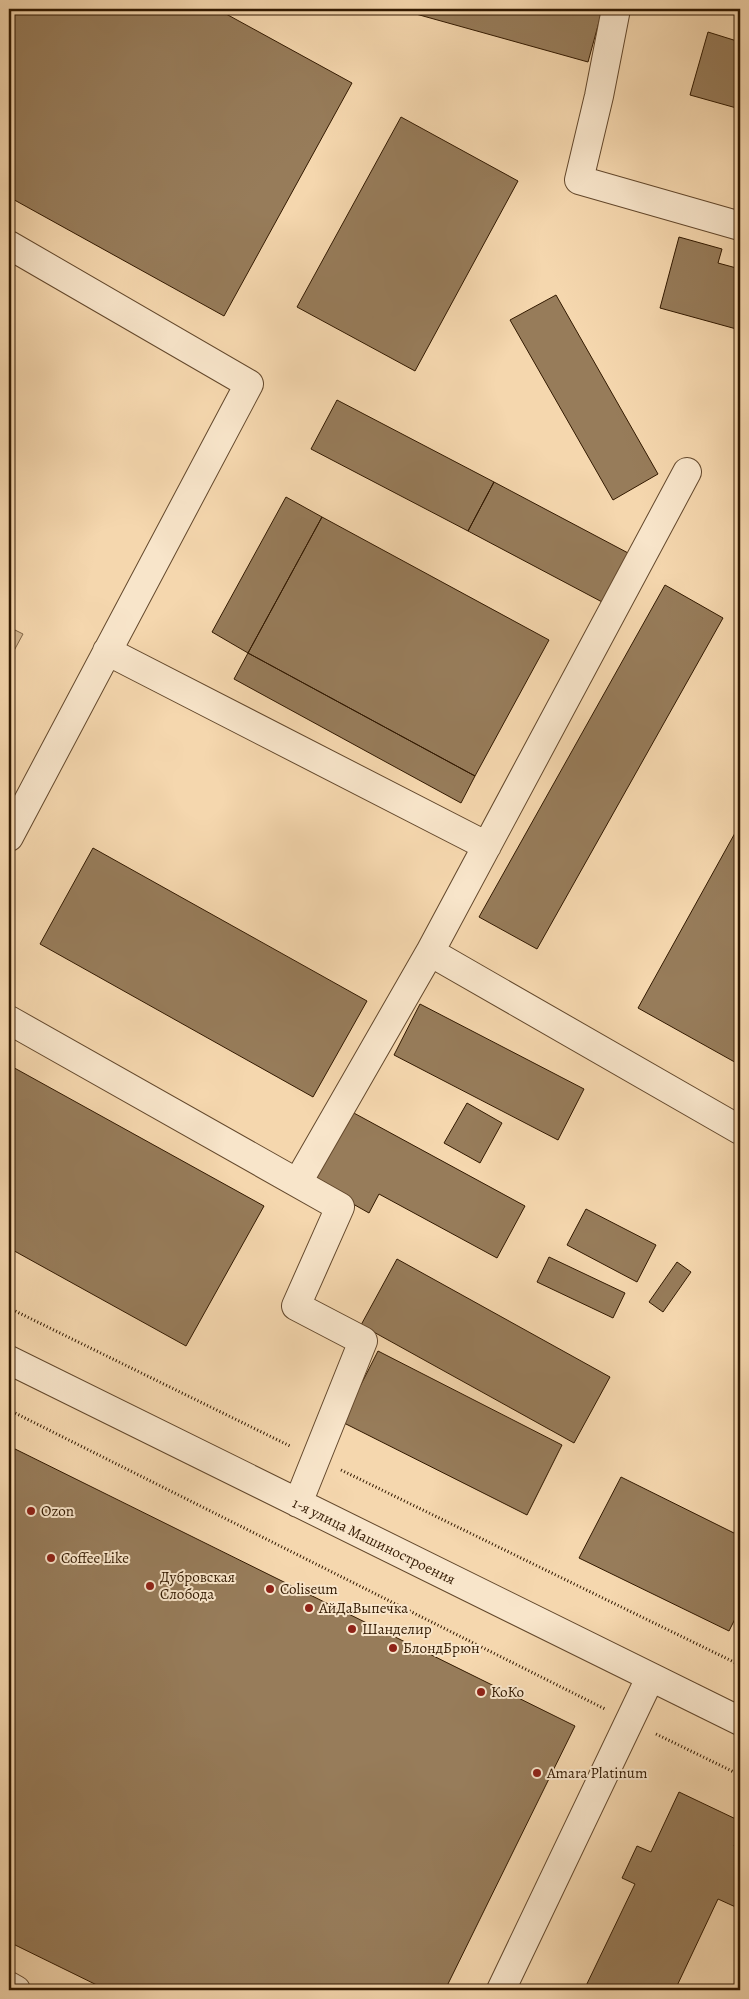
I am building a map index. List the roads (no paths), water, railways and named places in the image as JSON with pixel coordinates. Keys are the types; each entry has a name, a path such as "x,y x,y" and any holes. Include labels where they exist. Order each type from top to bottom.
{"street":[{"path":"616,9 600,96 579,180 740,226"},
{"path":"9,837 249,384 10,248"},
{"path":"298,1182 430,952 687,472"},
{"path":"107,651 487,846"},
{"path":"430,952 740,1130"},
{"path":"9,1020 340,1207 296,1306 363,1341 298,1503"},
{"name":"1-я улица Машиностроения","path":"9,1360 740,1721"},
{"path":"501,1990 650,1678"},
{"path":"9,1986 16,1990"}],"place":[{"name":"Ozon","path":"31,1511"},
{"name":"Coffee Like","path":"51,1558"},
{"name":"Дубровская Слобода","path":"150,1586"},
{"name":"Coliseum","path":"270,1589"},
{"name":"АйДаВыпечка","path":"309,1608"},
{"name":"Шанделир","path":"352,1629"},
{"name":"БлондБрюн","path":"393,1648"},
{"name":"КоКо","path":"481,1692"},
{"name":"Amara Platinum","path":"537,1773"}]}
